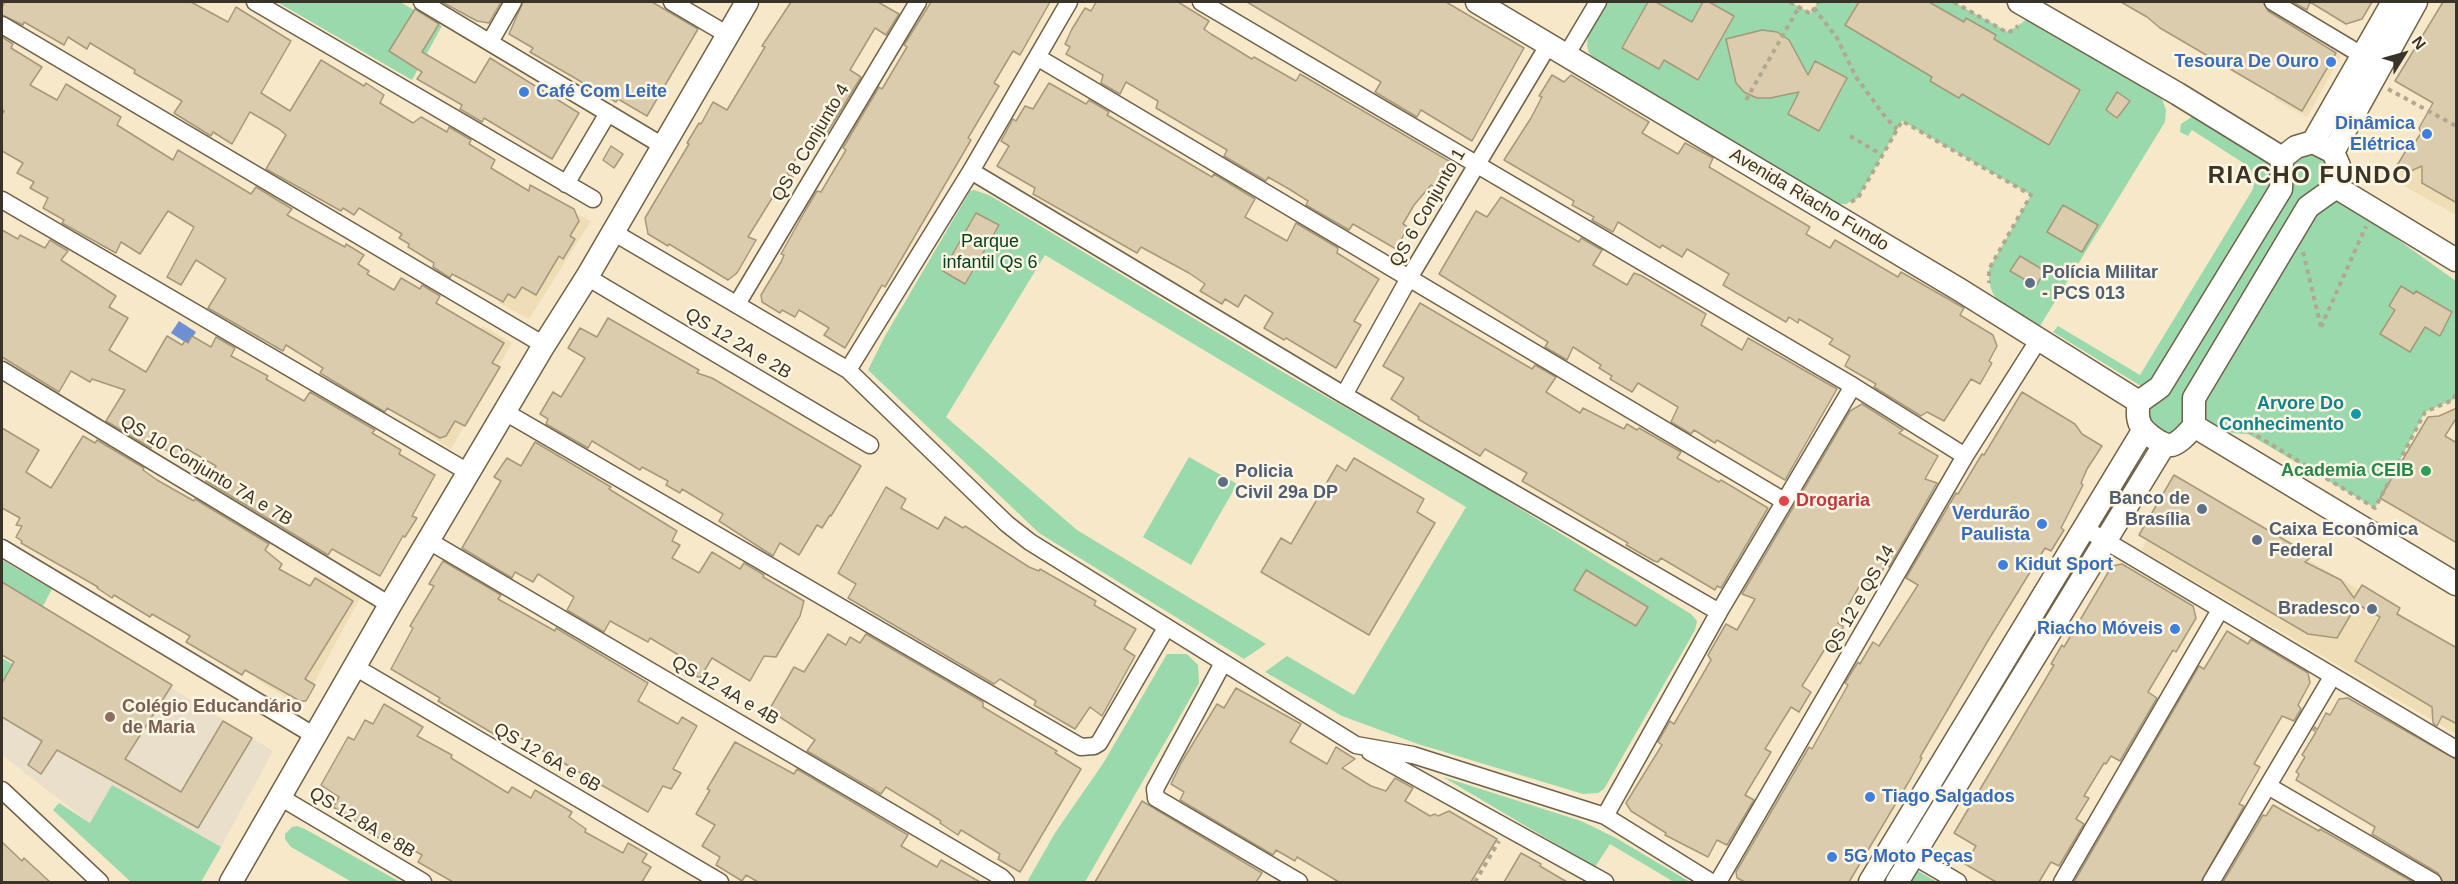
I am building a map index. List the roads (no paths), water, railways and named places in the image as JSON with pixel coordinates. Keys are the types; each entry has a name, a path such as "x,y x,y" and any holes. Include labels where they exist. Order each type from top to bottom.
{"street":[{"path":"255,2 593,199"},
{"path":"422,2 663,146"},
{"path":"490,42 513,2"},
{"path":"672,2 728,35"},
{"path":"231,882 390,605 543,345 614,232 747,2"},
{"name":"QS 8 Conjunto 4","path":"737,304 918,2"},
{"path":"848,370 971,171 1069,2"},
{"path":"1201,2 1853,386 1965,456"},
{"name":"Avenida Riacho Fundo","path":"1477,2 2039,339 2139,402"},
{"name":"QS 6 Conjunto 1","path":"1344,395 1476,164 1558,49 1598,2"},
{"path":"2019,2 2178,94 2282,158"},
{"path":"2274,2 2371,67"},
{"path":"2371,67 2393,2"},
{"path":"2323,147 2371,67 2416,2"},
{"path":"2,25 543,345"},
{"path":"1037,57 1785,501"},
{"path":"566,184 608,113"},
{"path":"2296,147 2323,147 2339,166 2340,176 2336,187 2308,207 2194,398 2194,426 2181,440 2171,445 2164,445 2143,431 2137,417 2139,402 2160,387 2281,189 2282,158 2296,147"},
{"path":"971,171 1344,395 1719,612"},
{"path":"2336,187 2457,260"},
{"path":"2,200 468,472"},
{"path":"614,232 848,370 1007,524 1030,542 1356,745 1605,882"},
{"name":"QS 12 2A e 2B","path":"587,277 870,445"},
{"name":"QS 12 e QS 14","path":"1718,882 1965,456 2039,339"},
{"name":"QS 10 Conjunto 7A e 7B","path":"2,370 390,605"},
{"path":"1605,816 1719,612 1853,386"},
{"path":"505,412 1081,747 1094,746 1099,743 1166,628"},
{"path":"2194,426 2457,584"},
{"path":"1897,882 1904,850 2084,528 2143,431"},
{"path":"1870,882 1904,850 2164,445"},
{"path":"2084,528 2457,749"},
{"name":"QS 12 4A e 4B","path":"429,540 1004,880"},
{"path":"2,548 315,736"},
{"path":"2062,882 2220,610"},
{"path":"1223,663 1155,789 1156,798 1299,882"},
{"name":"QS 12 6A e 6B","path":"355,667 720,882"},
{"path":"2211,882 2332,677"},
{"path":"1356,745 1413,755 1605,816 1711,882"},
{"path":"2268,786 2433,882"},
{"path":"2,790 100,882"},
{"name":"QS 12 8A e 8B","path":"280,797 423,882"},
{"path":"1904,850 1958,882"}],"water":[{"path":"179,321 196,332 188,344 171,333"}],"place":[{"name":"Tesoura De Ouro","path":"2331,62"},
{"name":"Café Com Leite","path":"524,92"},
{"name":"Dinâmica Elétrica","path":"2427,134"},
{"name":"Polícia Militar - PCS 013","path":"2030,283"},
{"name":"Arvore Do Conhecimento","path":"2356,414"},
{"name":"Academia CEIB","path":"2426,471"},
{"name":"Policia Civil 29a DP","path":"1223,482"},
{"name":"Drogaria","path":"1784,501"},
{"name":"Banco de Brasília","path":"2202,509"},
{"name":"Verdurão Paulista","path":"2042,524"},
{"name":"Caixa Econômica Federal","path":"2257,540"},
{"name":"Kidut Sport","path":"2003,565"},
{"name":"Bradesco","path":"2372,609"},
{"name":"Riacho Móveis","path":"2175,629"},
{"name":"Colégio Educandário de Maria","path":"110,717"},
{"name":"Tiago Salgados","path":"1870,797"},
{"name":"5G Moto Peças","path":"1832,857"}],"district":[{"name":"RIACHO FUNDO","path":"2310,176"}],"park label":[{"name":"Parque infantil Qs 6","path":"990,252"}]}
